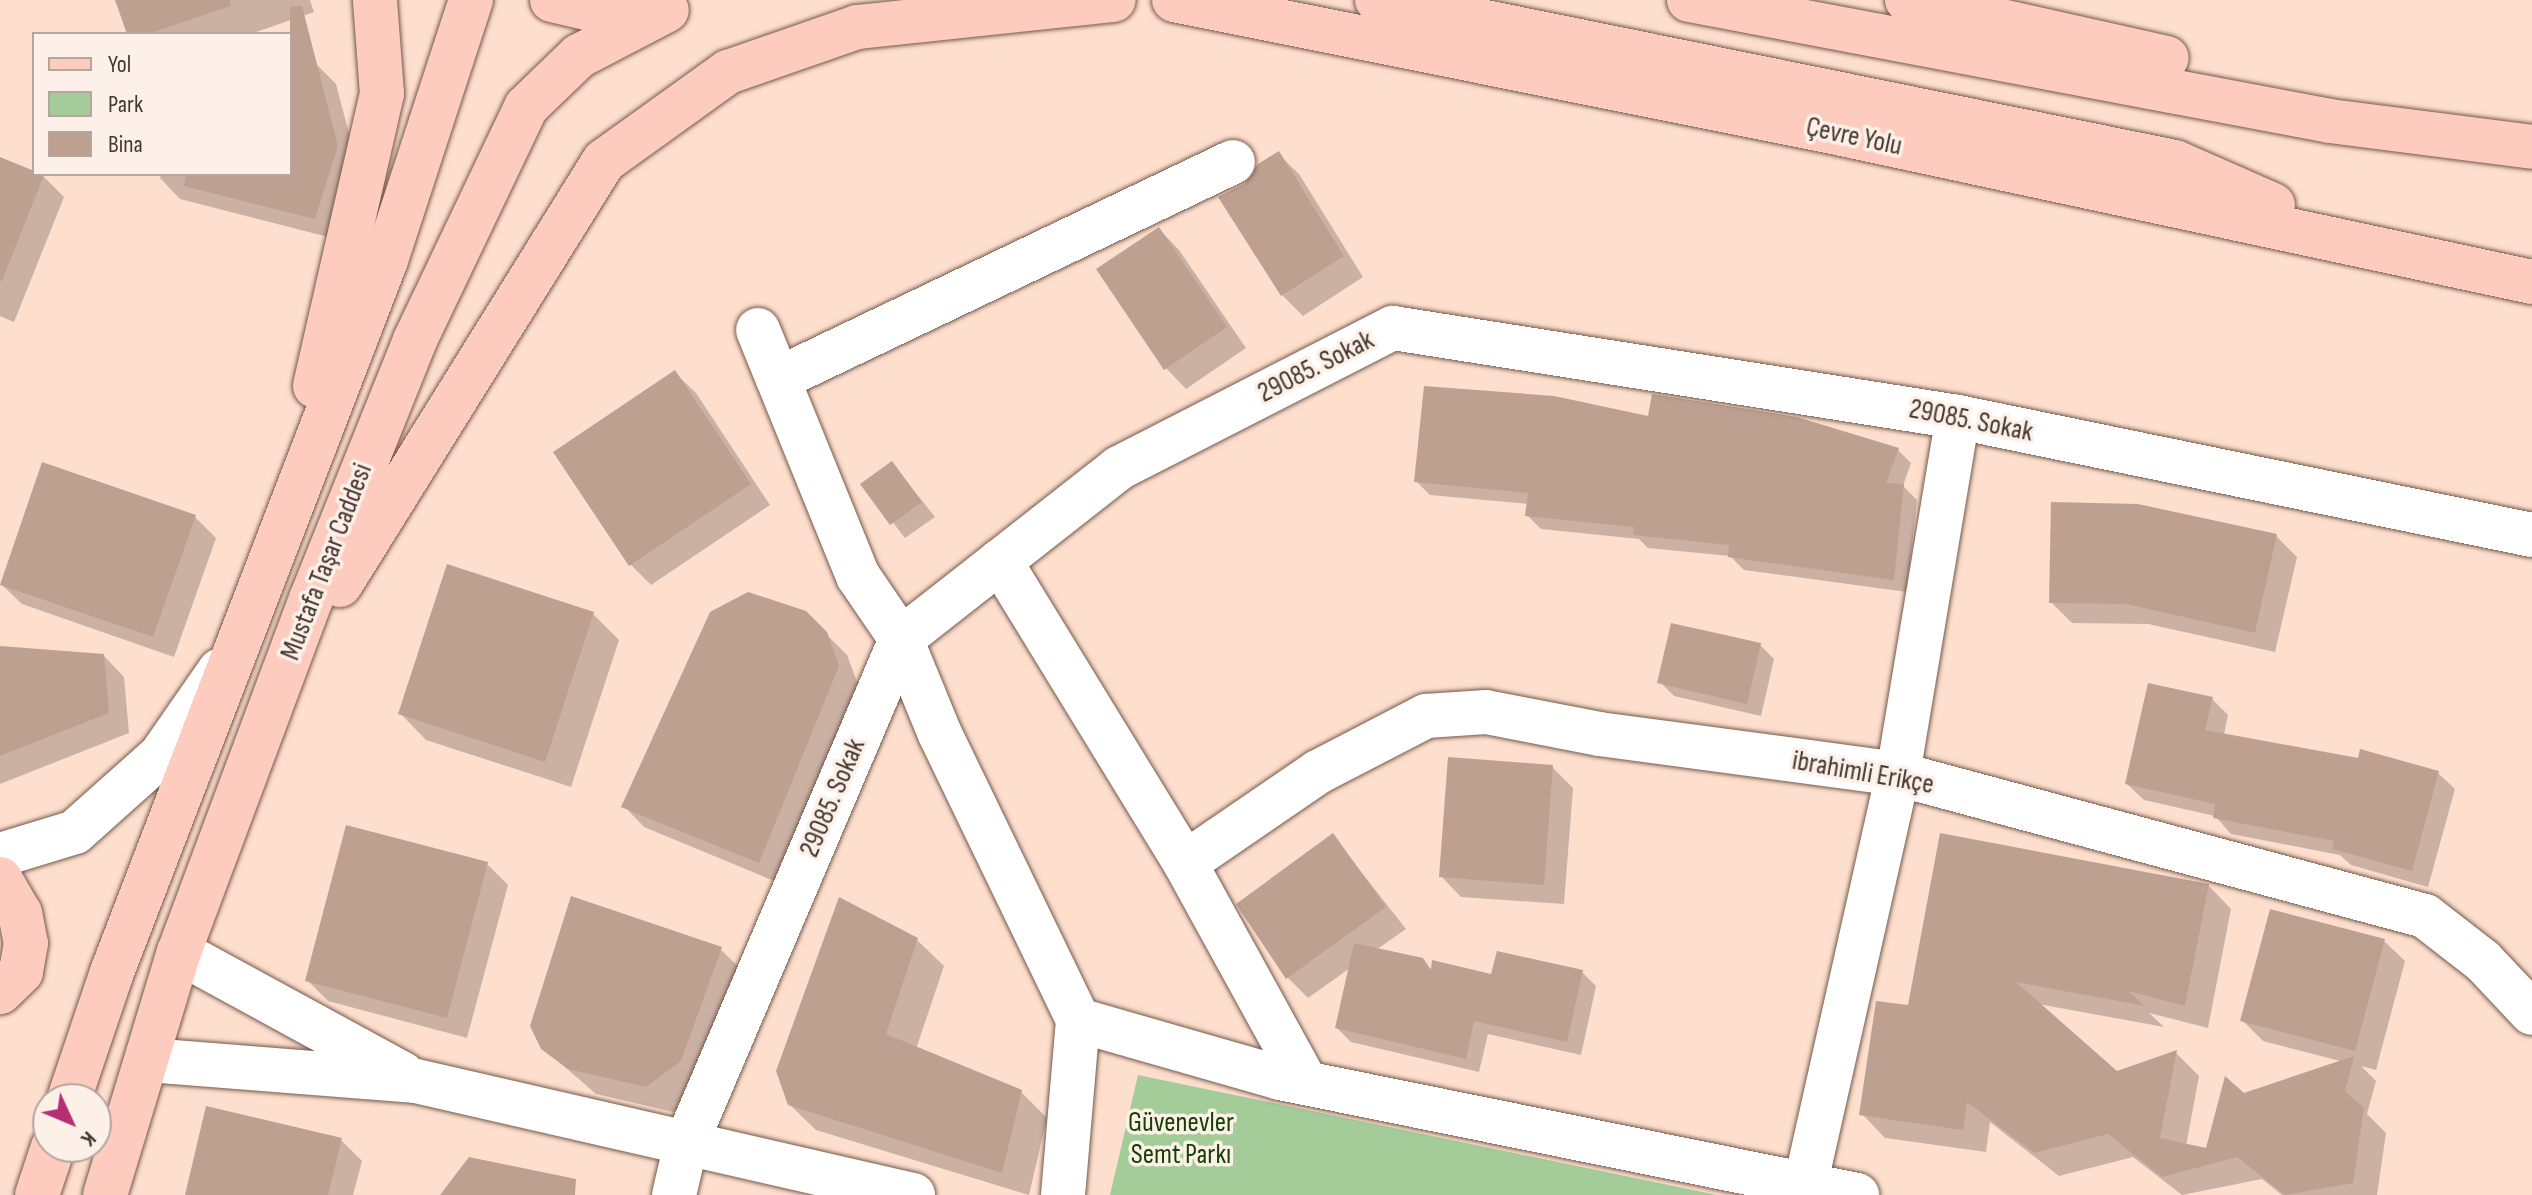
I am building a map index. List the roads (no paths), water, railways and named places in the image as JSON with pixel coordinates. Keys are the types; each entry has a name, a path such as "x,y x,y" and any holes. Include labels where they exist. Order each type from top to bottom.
{"main road":[{"path":"286,521 382,94 375,0"},
{"name":"Mustafa Taşar Caddesi","path":"74,1083 112,972 386,260 471,0"},
{"path":"552,0 625,17 678,5"},
{"path":"275,693 392,497 604,161 728,72 857,27 1114,0"},
{"name":"Çevre Yolu","path":"1174,0 2363,243 2532,282"},
{"path":"1377,0 2175,162 2363,243"},
{"path":"1689,0 2330,121 2532,147"},
{"path":"1907,0 2420,119 2532,140"},
{"name":"Mustafa Taşar Caddesi","path":"105,1195 179,952 275,693 415,340 526,107 579,56 678,5"},
{"path":"0,879 20,913 26,943 21,972 0,992"},
{"path":"37,1195 48,1163"}],"street":[{"path":"778,379 1233,162"},
{"name":"29085. Sokak","path":"674,1195 686,1144 901,639 1119,468 1393,328 1958,417 2532,535"},
{"path":"758,330 858,576 901,639 940,734 1078,1020 1063,1195"},
{"path":"1804,1190 1898,774 1958,417"},
{"path":"1000,561 1185,863 1306,1083"},
{"path":"0,855 75,832 107,804 161,755 242,638"},
{"name":"ibrahimli Erikçe","path":"1185,863 1318,772 1426,716 1486,712 1599,734 1898,774 2425,916 2483,961 2532,1013"},
{"path":"179,952 416,1081"},
{"path":"1078,1020 1306,1083 1804,1190 1857,1195"},
{"path":"148,1060 416,1081 913,1195"}],"park label":[{"name":"Güvenevler Semt Parkı","path":"1181,1139"}]}
